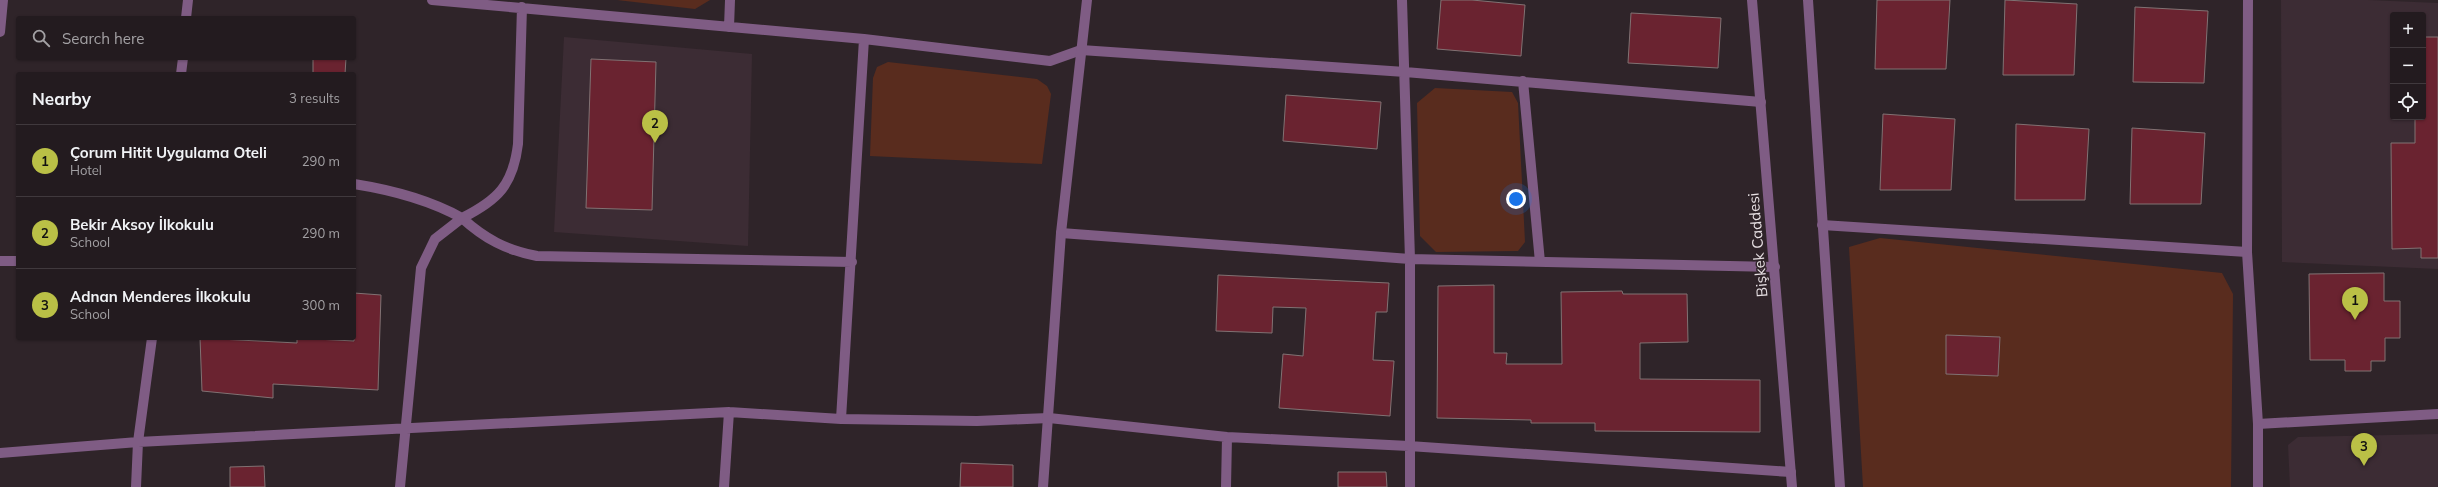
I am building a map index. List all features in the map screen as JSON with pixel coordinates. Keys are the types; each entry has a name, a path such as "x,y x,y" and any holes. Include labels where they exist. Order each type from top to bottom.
{"street":[{"path":"0,32 3,0"},
{"path":"186,16 188,0"},
{"path":"432,0 864,39 1050,61 1081,50 1523,81 1761,102"},
{"path":"729,26 730,0"},
{"path":"1043,487 1061,233 1087,0"},
{"path":"1402,0 1410,259 1410,487"},
{"name":"Bişkek Caddesi","path":"1752,0 1792,487"},
{"path":"1808,0 1840,487"},
{"path":"2248,0 2247,252 2258,424 2258,487"},
{"path":"400,487 408,427 421,268 435,239 462,218 484,206 498,194 515,165 518,144 522,7"},
{"path":"841,419 852,262 864,39"},
{"path":"181,72 182,60"},
{"path":"1523,81 1540,262"},
{"path":"356,184 421,199 444,208 462,218 479,234 498,245 537,256 852,262"},
{"path":"1822,225 2247,252"},
{"path":"1061,233 1410,259 1774,267"},
{"path":"0,262 16,261"},
{"path":"136,487 138,442 152,340"},
{"path":"724,487 729,412"},
{"path":"0,452 138,442 408,427 729,412 841,419 976,421 1049,418 1227,437 1409,446 1791,472"},
{"path":"2258,424 2438,414"},
{"path":"1226,487 1227,437"}],"shaded area":[{"path":"617,0 710,0 695,9"},
{"path":"2281,0 2368,0 2438,3 2438,269 2282,262"},
{"path":"564,37 752,54 748,246 554,232"},
{"path":"888,62 1037,79 1047,86 1051,94 1042,164 870,156 873,78 877,67"},
{"path":"1435,88 1512,92 1518,103 1525,242 1518,251 1436,252 1420,236 1417,103"},
{"path":"1880,238 2222,273 2233,294 2231,487 1863,487 1849,247"},
{"path":"2438,434 2438,487 2290,487 2288,445 2298,437"}],"building":[{"path":"1441,0 1472,0 1525,5 1521,56 1437,49"},
{"path":"1877,0 1950,0 1946,69 1875,69"},
{"path":"2005,0 2077,4 2074,75 2003,75"},
{"path":"2135,7 2208,11 2204,83 2133,82"},
{"path":"1631,13 1721,18 1718,68 1628,63"},
{"path":"2426,37 2438,37 2438,258 2421,258 2421,248 2392,249 2391,143 2415,143 2415,120 2426,120"},
{"path":"591,59 656,62 652,210 586,208"},
{"path":"313,60 346,60 345,72 313,72"},
{"path":"1286,95 1381,102 1377,149 1283,141"},
{"path":"1883,114 1955,119 1951,190 1880,190"},
{"path":"2016,124 2089,129 2085,200 2015,200"},
{"path":"2132,128 2205,133 2201,204 2130,204"},
{"path":"2384,273 2384,301 2400,301 2400,338 2385,338 2385,361 2371,361 2371,371 2345,371 2345,360 2310,360 2309,274"},
{"path":"1218,275 1389,283 1387,312 1376,312 1373,360 1394,361 1390,416 1279,408 1283,354 1303,356 1306,308 1273,307 1272,333 1216,331"},
{"path":"1494,285 1494,353 1507,353 1506,364 1562,364 1561,292 1622,291 1623,294 1687,294 1688,342 1640,343 1640,379 1760,380 1760,432 1595,431 1595,423 1531,423 1531,420 1437,418 1438,286"},
{"path":"356,293 381,295 378,390 273,384 273,398 202,391 200,340 297,343 297,340 356,340"},
{"path":"1946,335 2000,337 1998,376 1946,374"},
{"path":"961,463 1013,465 1013,487 960,487"},
{"path":"264,466 265,487 230,487 230,467"},
{"path":"1338,472 1386,472 1387,487 1338,487"}],"place":[{"name":"Bekir Aksoy İlkokulu","path":"655,143"},
{"name":"Çorum Hitit Uygulama Oteli","path":"2355,320"},
{"name":"Adnan Menderes İlkokulu","path":"2364,466"}]}
